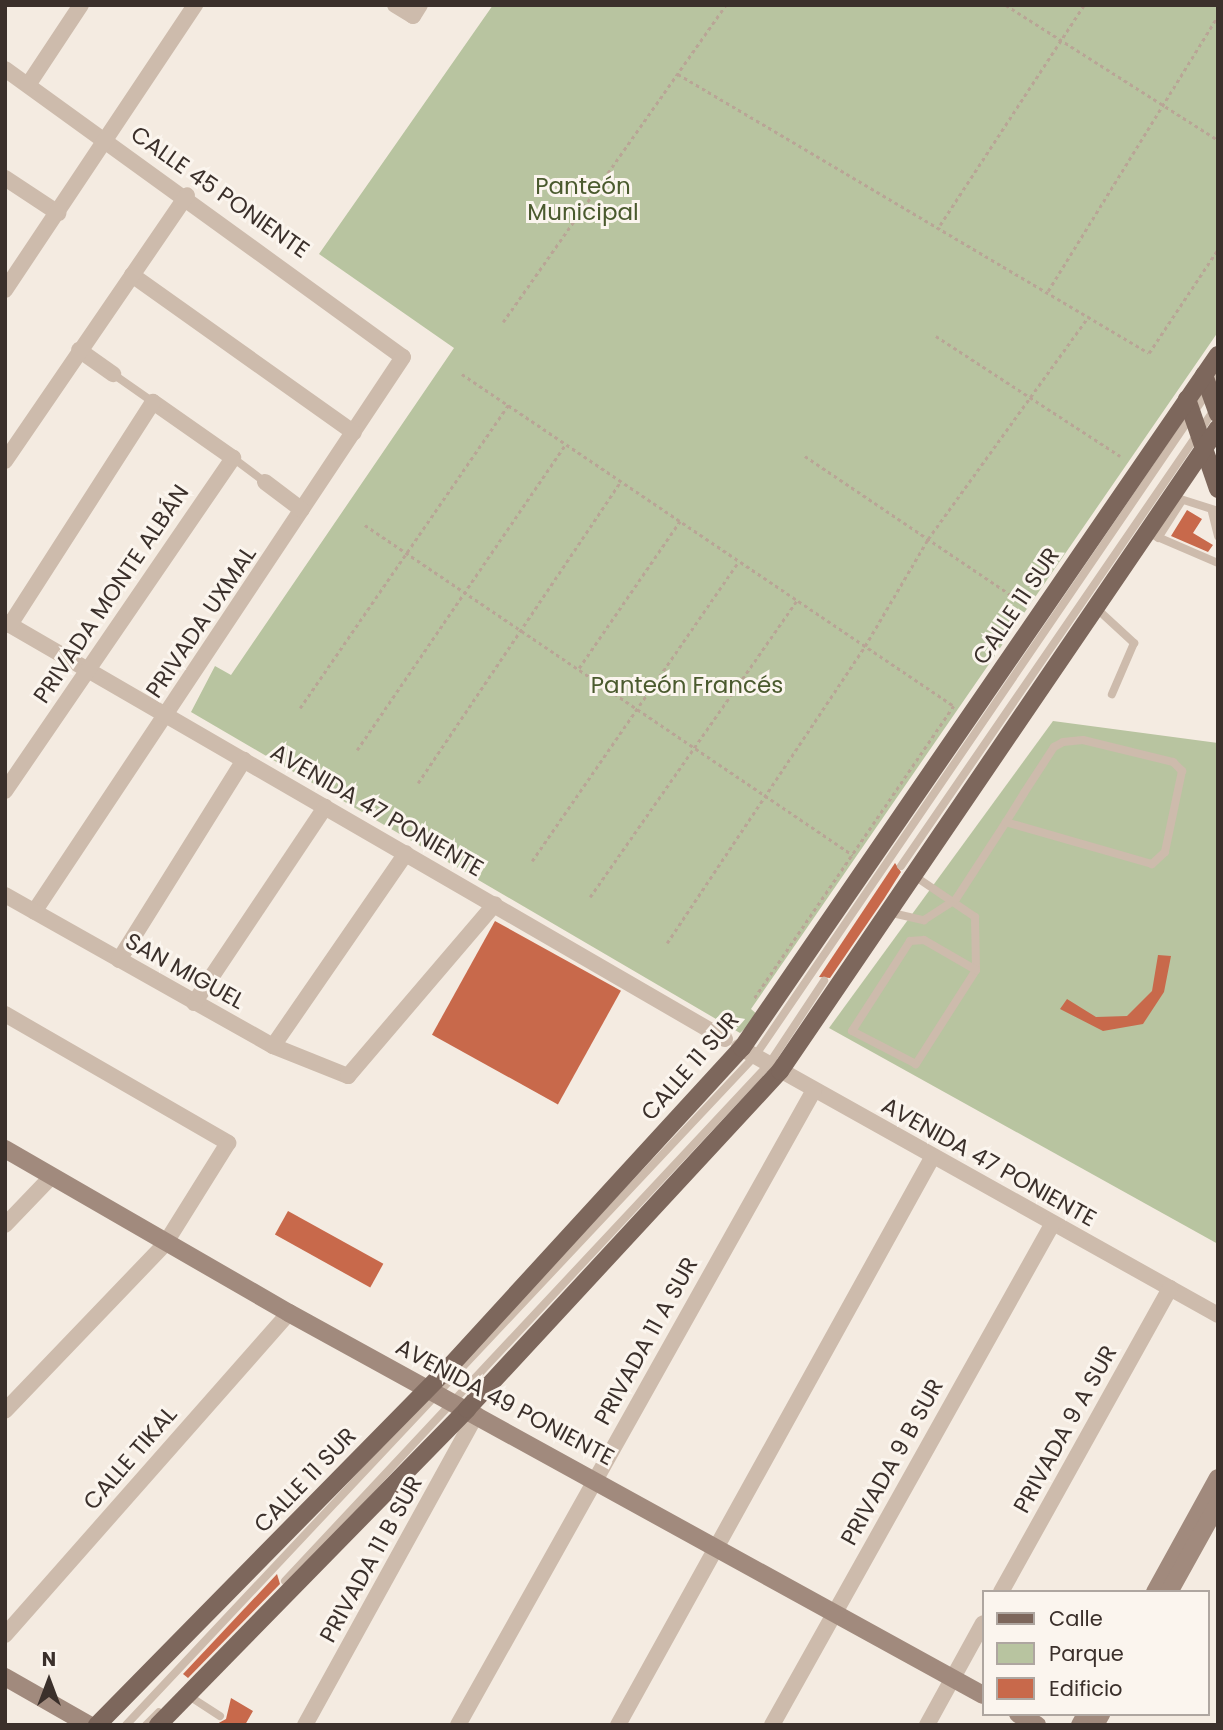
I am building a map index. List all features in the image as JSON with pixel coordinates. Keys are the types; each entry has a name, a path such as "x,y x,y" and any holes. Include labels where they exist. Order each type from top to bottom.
{"main road":[{"name":"CALLE 11 SUR","path":"97,1725 454,1402 752,1054 888,912 907,871 1176,499 1208,413 1218,355"},
{"name":"CALLE 11 SUR","path":"158,1725 190,1689 427,1450 454,1402 752,1054 1208,413"},
{"path":"1208,413 1218,489"},
{"name":"AVENIDA 49 PONIENTE","path":"5,1149 165,1244 595,1478 982,1694"},
{"path":"1156,1590 1218,1478"},
{"path":"1170,1590 1218,1504"},
{"path":"5,1677 89,1725"},
{"path":"1021,1716 1037,1725"}],"street":[{"path":"28,85 81,5"},
{"path":"5,290 195,5"},
{"path":"395,5 417,11"},
{"name":"CALLE 45 PONIENTE","path":"5,69 187,195 403,357"},
{"path":"5,178 58,213"},
{"path":"5,461 187,195"},
{"path":"132,275 354,433"},
{"path":"79,351 113,374"},
{"name":"PRIVADA UXMAL","path":"34,912 403,357"},
{"path":"8,624 153,402 233,458"},
{"name":"PRIVADA MONTE ALBÁN","path":"5,791 233,458"},
{"path":"265,482 302,510"},
{"name":"AVENIDA 47 PONIENTE","path":"8,624 814,1090 1218,1315"},
{"path":"119,960 244,760"},
{"path":"194,1003 325,807"},
{"path":"273,1046 405,853"},
{"name":"SAN MIGUEL","path":"5,895 273,1046 348,1076 495,904"},
{"path":"5,1014 228,1143 165,1244 5,1411"},
{"name":"PRIVADA 11 A SUR","path":"458,1725 814,1090"},
{"path":"618,1725 933,1156"},
{"path":"5,1225 52,1176"},
{"name":"PRIVADA 9 B SUR","path":"772,1725 1053,1223"},
{"name":"PRIVADA 9 A SUR","path":"1002,1590 1170,1288"},
{"name":"CALLE TIKAL","path":"5,1634 289,1312"},
{"name":"PRIVADA 11 B SUR","path":"305,1725 450,1464 454,1402"},
{"path":"427,1450 450,1464"},
{"path":"927,1725 982,1625"}],"lane":[{"path":"113,374 153,402"},
{"path":"1208,413 1218,474"},
{"path":"975,970 924,940 910,941 852,1031 916,1064 975,970 978,928 957,899 907,871 1208,413"},
{"path":"233,458 265,482"},
{"path":"1176,499 1215,511 1218,536"},
{"path":"1152,535 1218,563"},
{"path":"1095,608 1134,643 1111,694"},
{"path":"888,912 924,920 957,899 1006,821 1054,747 1072,739 1173,762 1182,771 1167,844 1152,864 1006,821"},
{"path":"752,1054 824,981"},
{"path":"285,1581 454,1402"},
{"path":"126,1725 454,1402"},
{"path":"146,1725 190,1689 220,1716"}],"path":[{"path":"503,322 726,5"},
{"path":"1006,5 1057,40 1218,140"},
{"path":"940,226 1057,40 1084,5"},
{"path":"1048,291 1165,107 1218,16"},
{"path":"678,74 940,226 1149,352 1218,250"},
{"path":"667,943 865,646 928,539 1030,403 1089,316"},
{"path":"936,336 1030,403 1120,456"},
{"path":"462,374 954,706 750,1005"},
{"path":"300,708 508,405"},
{"path":"357,750 566,444"},
{"path":"805,456 1030,608"},
{"path":"418,783 621,481"},
{"path":"578,669 680,521"},
{"path":"365,525 853,855"},
{"path":"532,861 739,561"},
{"path":"590,897 797,600"}],"green space":[{"path":"493,5 1218,5 1218,332 751,1009 759,1016 740,1033 191,712 215,666 231,675 454,348 319,254"},
{"path":"1053,721 1218,743 1218,1244 829,1028"}],"building":[{"path":"1187,510 1202,519 1193,533 1213,545 1208,552 1171,536"},
{"path":"895,863 901,872 884,899 830,978 819,977"},
{"path":"495,921 621,991 558,1105 432,1035"},
{"path":"1158,955 1171,956 1164,992 1143,1024 1103,1031 1060,1009 1067,999 1096,1017 1127,1016 1152,991"},
{"path":"288,1211 383,1264 370,1287 275,1235"},
{"path":"277,1574 280,1584 188,1678 183,1674"},
{"path":"231,1698 253,1711 245,1725 215,1725 226,1719"}],"park label":[{"name":"Panteón Municipal","path":"583,199"},
{"name":"Panteón Francés","path":"687,685"}]}
